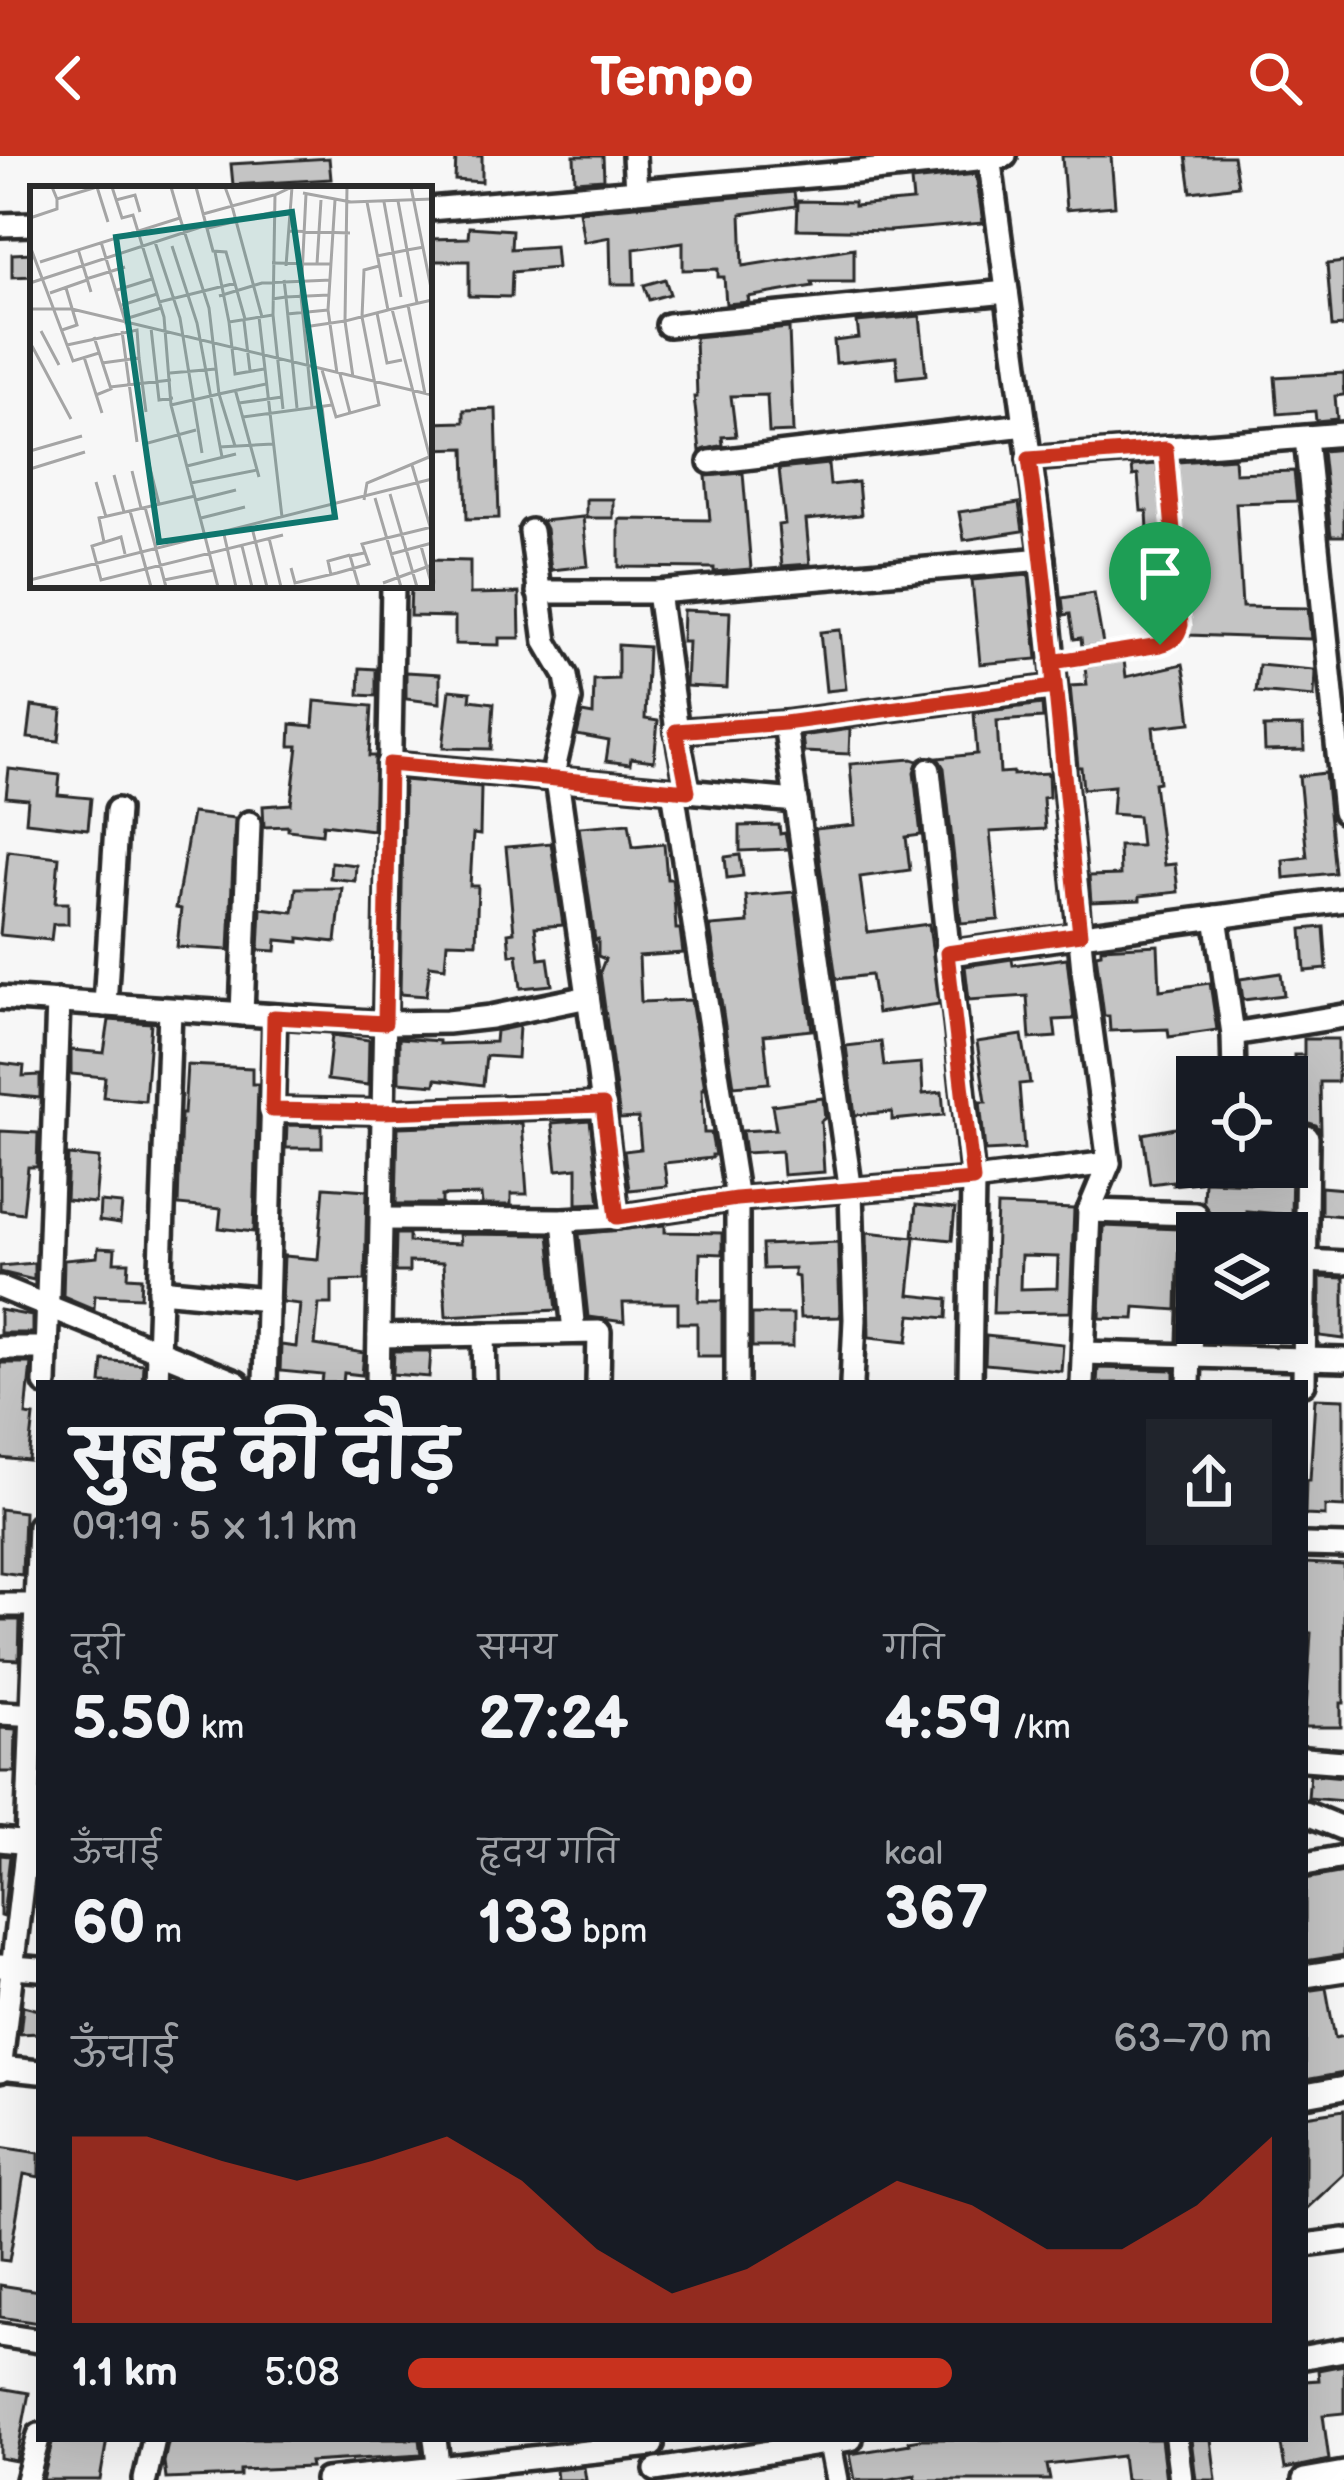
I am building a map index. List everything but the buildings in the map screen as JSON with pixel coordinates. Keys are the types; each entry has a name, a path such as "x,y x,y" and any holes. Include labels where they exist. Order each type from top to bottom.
{"street":[{"path":"634,156 637,191"},
{"path":"432,209 637,191 855,164 994,157 1109,1163 1088,1211 1082,1380"},
{"path":"0,225 30,224"},
{"path":"668,325 1006,292"},
{"path":"710,463 1025,425"},
{"path":"1029,459 1344,434"},
{"path":"1306,438 1344,812"},
{"path":"532,531 546,642 566,676 570,700 558,743 557,780 617,1217"},
{"path":"538,592 658,592 1043,559"},
{"path":"378,1380 393,588"},
{"path":"658,592 736,1199 737,1380"},
{"path":"676,731 785,723 1054,687"},
{"path":"785,723 851,1192 855,1319 851,1380"},
{"path":"389,764 796,801"},
{"path":"929,770 973,1180 970,1380"},
{"path":"104,1005 117,810"},
{"path":"242,1014 248,823"},
{"path":"947,953 1344,900"},
{"path":"1216,917 1234,1056"},
{"path":"0,998 385,1023 491,1017 588,997"},
{"path":"44,1380 58,1001"},
{"path":"157,1380 170,1010"},
{"path":"1233,1034 1344,1016"},
{"path":"266,1380 274,1017"},
{"path":"272,1110 383,1112 603,1105"},
{"path":"382,1219 617,1217 736,1199 851,1192 1109,1163"},
{"path":"1088,1211 1196,1214 1190,1380"},
{"path":"563,1220 574,1332"},
{"path":"1308,1261 1344,1263"},
{"path":"0,1287 230,1380"},
{"path":"160,1290 267,1300"},
{"path":"379,1336 599,1332 598,1380"},
{"path":"484,1334 485,1380"},
{"path":"1304,1380 1305,1344"},
{"path":"0,1348 46,1348"},
{"path":"1084,1353 1344,1360"},
{"path":"1308,1546 1344,1546"},
{"path":"36,1586 33,1844 6,1966 0,2069 36,2072"},
{"path":"0,1605 35,1605"},
{"path":"0,1713 36,1715"},
{"path":"1308,1759 1344,1762"},
{"path":"1308,1814 1344,1828"},
{"path":"0,1840 33,1844"},
{"path":"1308,1863 1344,1857"},
{"path":"6,1966 36,1969"},
{"path":"1308,1976 1344,1970"},
{"path":"1308,2094 1344,2088"},
{"path":"1308,2245 1344,2240"},
{"path":"0,2335 36,2341"},
{"path":"1308,2356 1344,2350"},
{"path":"27,2480 37,2442"},
{"path":"146,2480 153,2442"},
{"path":"435,2442 440,2474"},
{"path":"326,2480 440,2474 651,2442 656,2475 826,2442"},
{"path":"836,2442 837,2480"},
{"path":"1176,2442 1180,2480"},
{"path":"1304,2480 1344,2474"}],"lane":[{"path":"1052,662 1160,645 1172,642 1178,634 1166,449"}],"route":[{"path":"1160,645 1052,662 1054,687 785,723 676,731 688,791 389,764 385,1023 274,1017 272,1110 383,1112 603,1105 617,1217 736,1199 973,1180 947,953 1080,934 1054,687 1043,559 1029,459 1166,449 1181,625 1172,642 1160,645"}]}
